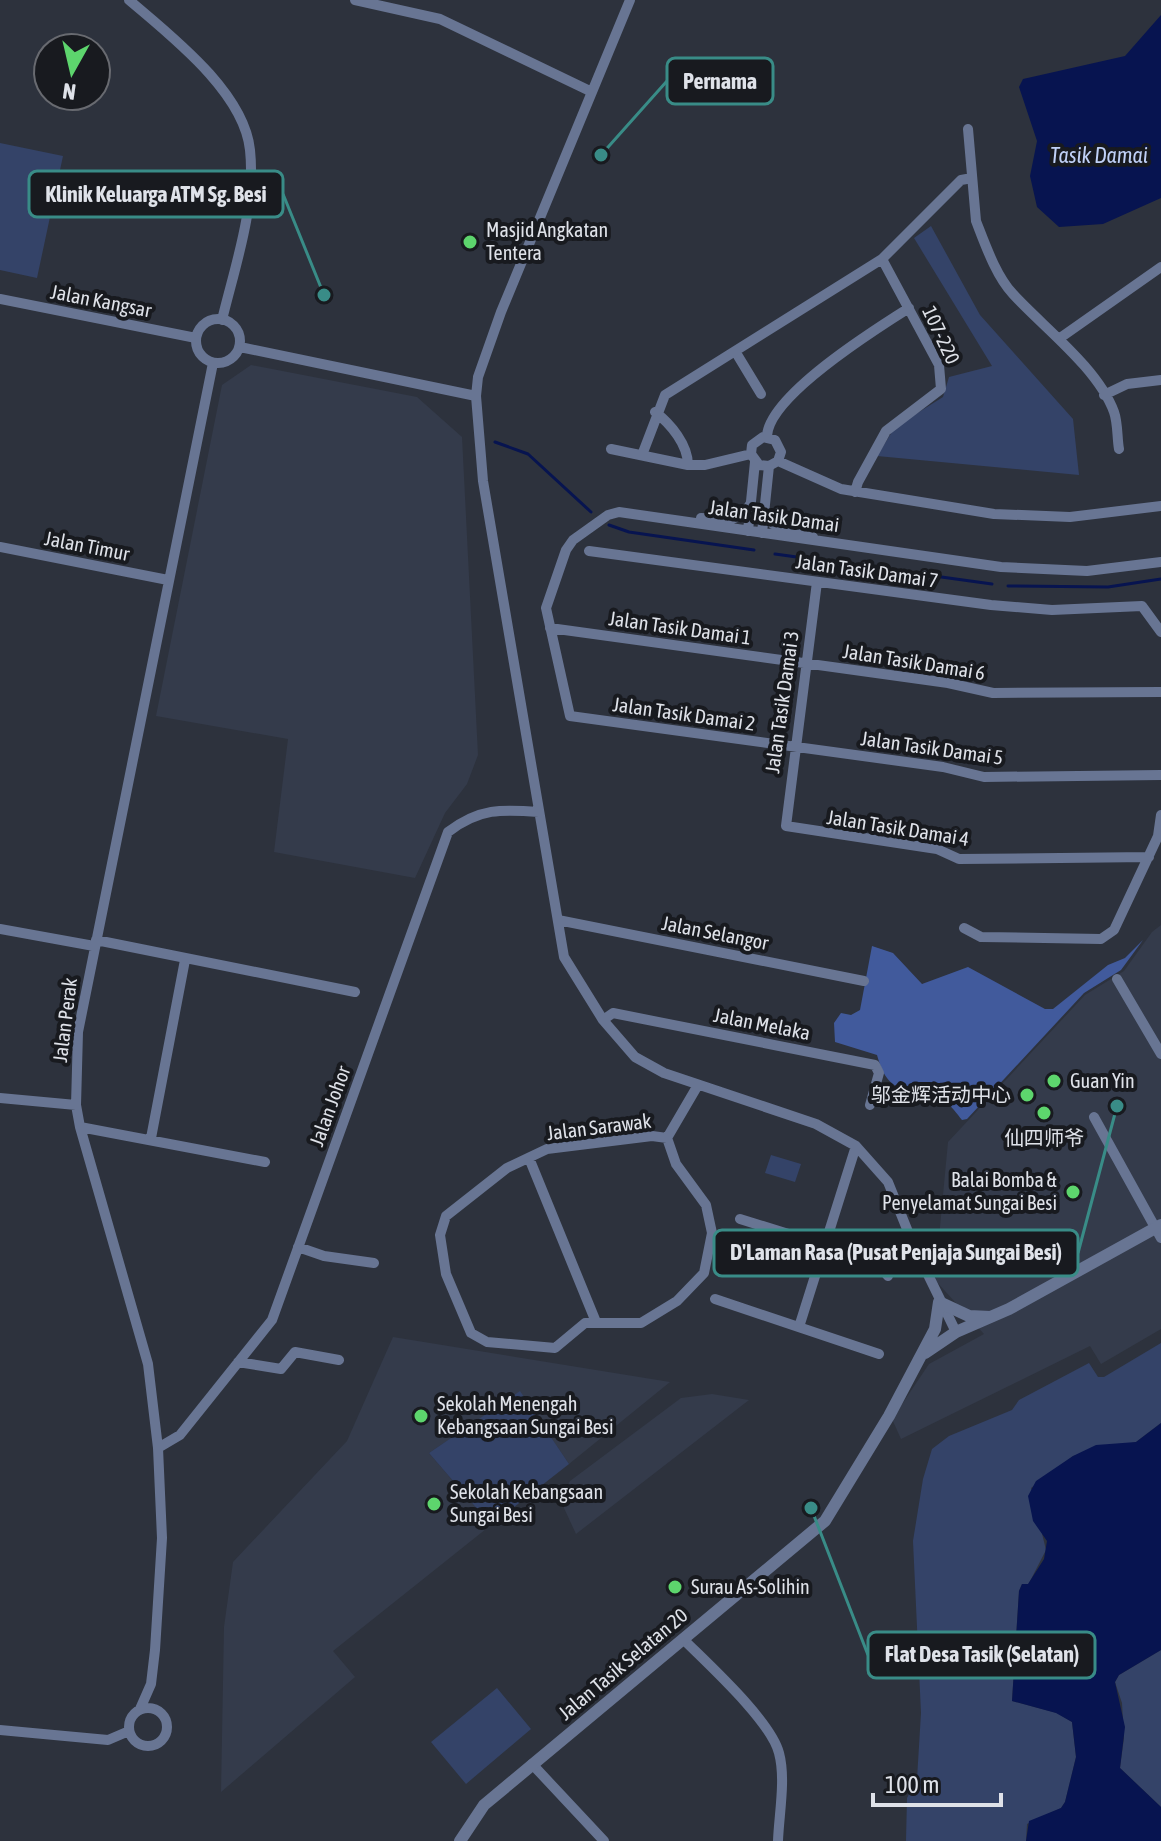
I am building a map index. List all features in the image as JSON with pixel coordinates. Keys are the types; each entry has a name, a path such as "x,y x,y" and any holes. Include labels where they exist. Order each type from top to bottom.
{"street":[{"path":"129,0 218,83 238,115 250,148 248,206 222,320"},
{"path":"355,0 440,19 592,92"},
{"path":"630,0 501,312 478,377 476,396 480,454 564,957 603,1020 635,1057 698,1085 816,1124 856,1146 888,1182 939,1302 956,1332"},
{"path":"968,129 976,221 1010,292 1060,338 1104,395 1114,413 1119,449"},
{"path":"642,455 655,412 665,395 882,259 961,180 972,178"},
{"name":"107-220","path":"855,492 886,431 941,389 939,365 882,259"},
{"path":"1060,338 1161,267"},
{"name":"Jalan Kangsar","path":"0,299 196,338"},
{"path":"767,436 775,413 831,357 909,308"},
{"path":"222,320 237,331 240,347 231,359 213,363 202,357 196,338 207,323 222,320"},
{"path":"240,347 476,396"},
{"path":"735,351 761,394"},
{"name":"Jalan Perak","path":"140,1709 151,1684 162,1538 158,1448 148,1364 80,1127 76,1105 78,1032 213,363"},
{"path":"1104,395 1127,384 1161,380"},
{"path":"655,412 668,422 688,454 688,465"},
{"path":"748,531 755,441 767,436"},
{"path":"762,533 764,508 779,444 767,436"},
{"path":"611,449 688,465 753,458 855,492 994,514 1070,517 1161,506"},
{"path":"683,522 736,519 745,514 751,503"},
{"path":"764,508 773,524 807,532 819,541"},
{"name":"Jalan Tasik Damai","path":"570,716 546,608 566,550 573,540 613,513 1041,570 1087,571 1161,562"},
{"name":"Jalan Timur","path":"0,547 168,580"},
{"name":"Jalan Tasik Damai 7","path":"589,551 1013,607 1058,610 1142,606 1161,632"},
{"name":"Jalan Tasik Damai 3","path":"786,826 817,582"},
{"name":"Jalan Tasik Damai 1","path":"550,628 805,663"},
{"name":"Jalan Tasik Damai 6","path":"805,663 948,683 982,692 1161,692"},
{"name":"Jalan Tasik Damai 2","path":"570,716 794,747"},
{"name":"Jalan Tasik Damai 5","path":"794,747 943,767 984,777 1161,775"},
{"name":"Jalan Johor","path":"158,1448 180,1435 272,1320 448,832 469,816 504,809 539,812"},
{"path":"964,928 981,937 1101,939 1114,930 1158,836 1161,815"},
{"name":"Jalan Tasik Damai 4","path":"786,826 937,849 959,859 1149,857"},
{"name":"Jalan Selangor","path":"558,920 864,981"},
{"path":"0,929 95,943 355,992"},
{"path":"151,1138 185,960"},
{"path":"1117,979 1161,1054"},
{"name":"Jalan Melaka","path":"603,1020 613,1013 875,1065 879,1073 870,1105"},
{"name":"Jalan Sarawak","path":"596,1322 585,1323 555,1348 487,1342 471,1333 446,1274 440,1235 446,1216 507,1168 547,1149 652,1136 667,1138 698,1085"},
{"path":"0,1098 76,1105"},
{"path":"1094,1117 1159,1231"},
{"path":"80,1127 265,1162"},
{"path":"529,1158 596,1322 641,1323 677,1301 704,1273 712,1233 706,1205 676,1164 667,1138"},
{"path":"799,1327 856,1146"},
{"path":"740,1219 875,1261 888,1276"},
{"name":"Jalan Tasik Selatan 20","path":"460,1841 477,1812 827,1519 921,1356 956,1332 1159,1231"},
{"path":"298,1247 324,1256 374,1263"},
{"path":"715,1299 879,1354"},
{"path":"939,1302 969,1316 990,1317"},
{"path":"921,1356 940,1316 939,1302"},
{"path":"238,1362 281,1369 295,1352 339,1360"},
{"path":"683,1639 734,1690 776,1743 780,1757 778,1841"},
{"name":"Jalan Perak","path":"151,1684 159,1711"},
{"path":"140,1709 159,1711 167,1728 157,1743 139,1744 129,1731 130,1718 140,1709"},
{"path":"0,1730 108,1740 129,1731"},
{"path":"532,1764 604,1841"}],"shaded area":[{"path":"0,143 63,156 37,278 0,270"},
{"path":"931,226 980,315 1073,419 1079,475 877,456 895,427 943,397 949,377 992,366 914,238"},
{"path":"251,365 417,397 462,437 478,755 467,784 445,813 415,878 274,852 288,739 156,716 222,385"},
{"path":"1161,925 1161,1329 1101,1364 1090,1346 901,1439 892,1419 929,1364 984,1334 935,1280 948,1142 1085,995 1124,971 1152,932"},
{"path":"1143,940 1121,970 1084,993 967,1119 962,1120 949,1105 933,1095 896,1086 889,1080 877,1055 835,1042 834,1023 841,1013 851,1015 860,1010 872,946 893,953 922,984 968,967 1045,1009 1053,1009 1108,965 1125,958"},
{"path":"771,1155 801,1164 795,1182 765,1173"},
{"path":"393,1337 670,1382 569,1464 520,1392 429,1453 491,1525 333,1651 355,1677 221,1792 224,1627 233,1562 347,1441"},
{"path":"1161,1343 1161,1423 1136,1442 1073,1456 1031,1488 1046,1550 1028,1585 1022,1584 1019,1591 1012,1701 1057,1713 1072,1722 1076,1757 1065,1802 1061,1808 1027,1824 1026,1841 906,1841 907,1798 917,1779 921,1713 913,1541 923,1479 932,1449 949,1436 1012,1410 1019,1400 1089,1363 1098,1377 1104,1377"},
{"path":"520,1391 569,1464 491,1525 429,1453"},
{"path":"712,1394 749,1400 576,1534 564,1508 563,1495 570,1481 681,1398"},
{"path":"1161,1650 1161,1807 1120,1768 1124,1738 1122,1703 1115,1682 1119,1675"},
{"path":"497,1688 531,1729 466,1784 431,1742"}],"water":[{"name":"Tasik Damai","path":"1161,15 1161,198 1103,224 1059,227 1037,207 1030,176 1037,141 1019,87 1023,79 1125,56"},
{"path":"1161,1423 1161,1650 1119,1675 1115,1682 1125,1727 1120,1768 1161,1807 1161,1841 1026,1841 1029,1821 1061,1808 1065,1802 1076,1757 1072,1722 1056,1713 1012,1701 1019,1591 1022,1584 1028,1584 1044,1559 1047,1541 1033,1521 1028,1496 1036,1481 1073,1456 1096,1445 1136,1442"}],"waterway":[{"path":"495,442 528,454 591,512"},
{"path":"609,525 629,532 754,550"},
{"path":"775,554 992,584"},
{"path":"1008,586 1108,587 1161,579"}],"place":[{"name":"Pernama","path":"601,155"},
{"name":"Masjid Angkatan Tentera","path":"470,242"},
{"name":"Klinik Keluarga ATM Sg. Besi","path":"324,295"},
{"name":"Guan Yin","path":"1054,1081"},
{"name":"邬金辉活动中心","path":"1027,1095"},
{"name":"D'Laman Rasa (Pusat Penjaja Sungai Besi)","path":"1117,1106"},
{"name":"仙四师爷","path":"1044,1113"},
{"name":"Balai Bomba & Penyelamat Sungai Besi","path":"1073,1192"},
{"name":"Sekolah Menengah Kebangsaan Sungai Besi","path":"421,1416"},
{"name":"Sekolah Kebangsaan Sungai Besi","path":"434,1504"},
{"name":"Flat Desa Tasik (Selatan)","path":"811,1508"},
{"name":"Surau As-Solihin","path":"675,1587"}]}
